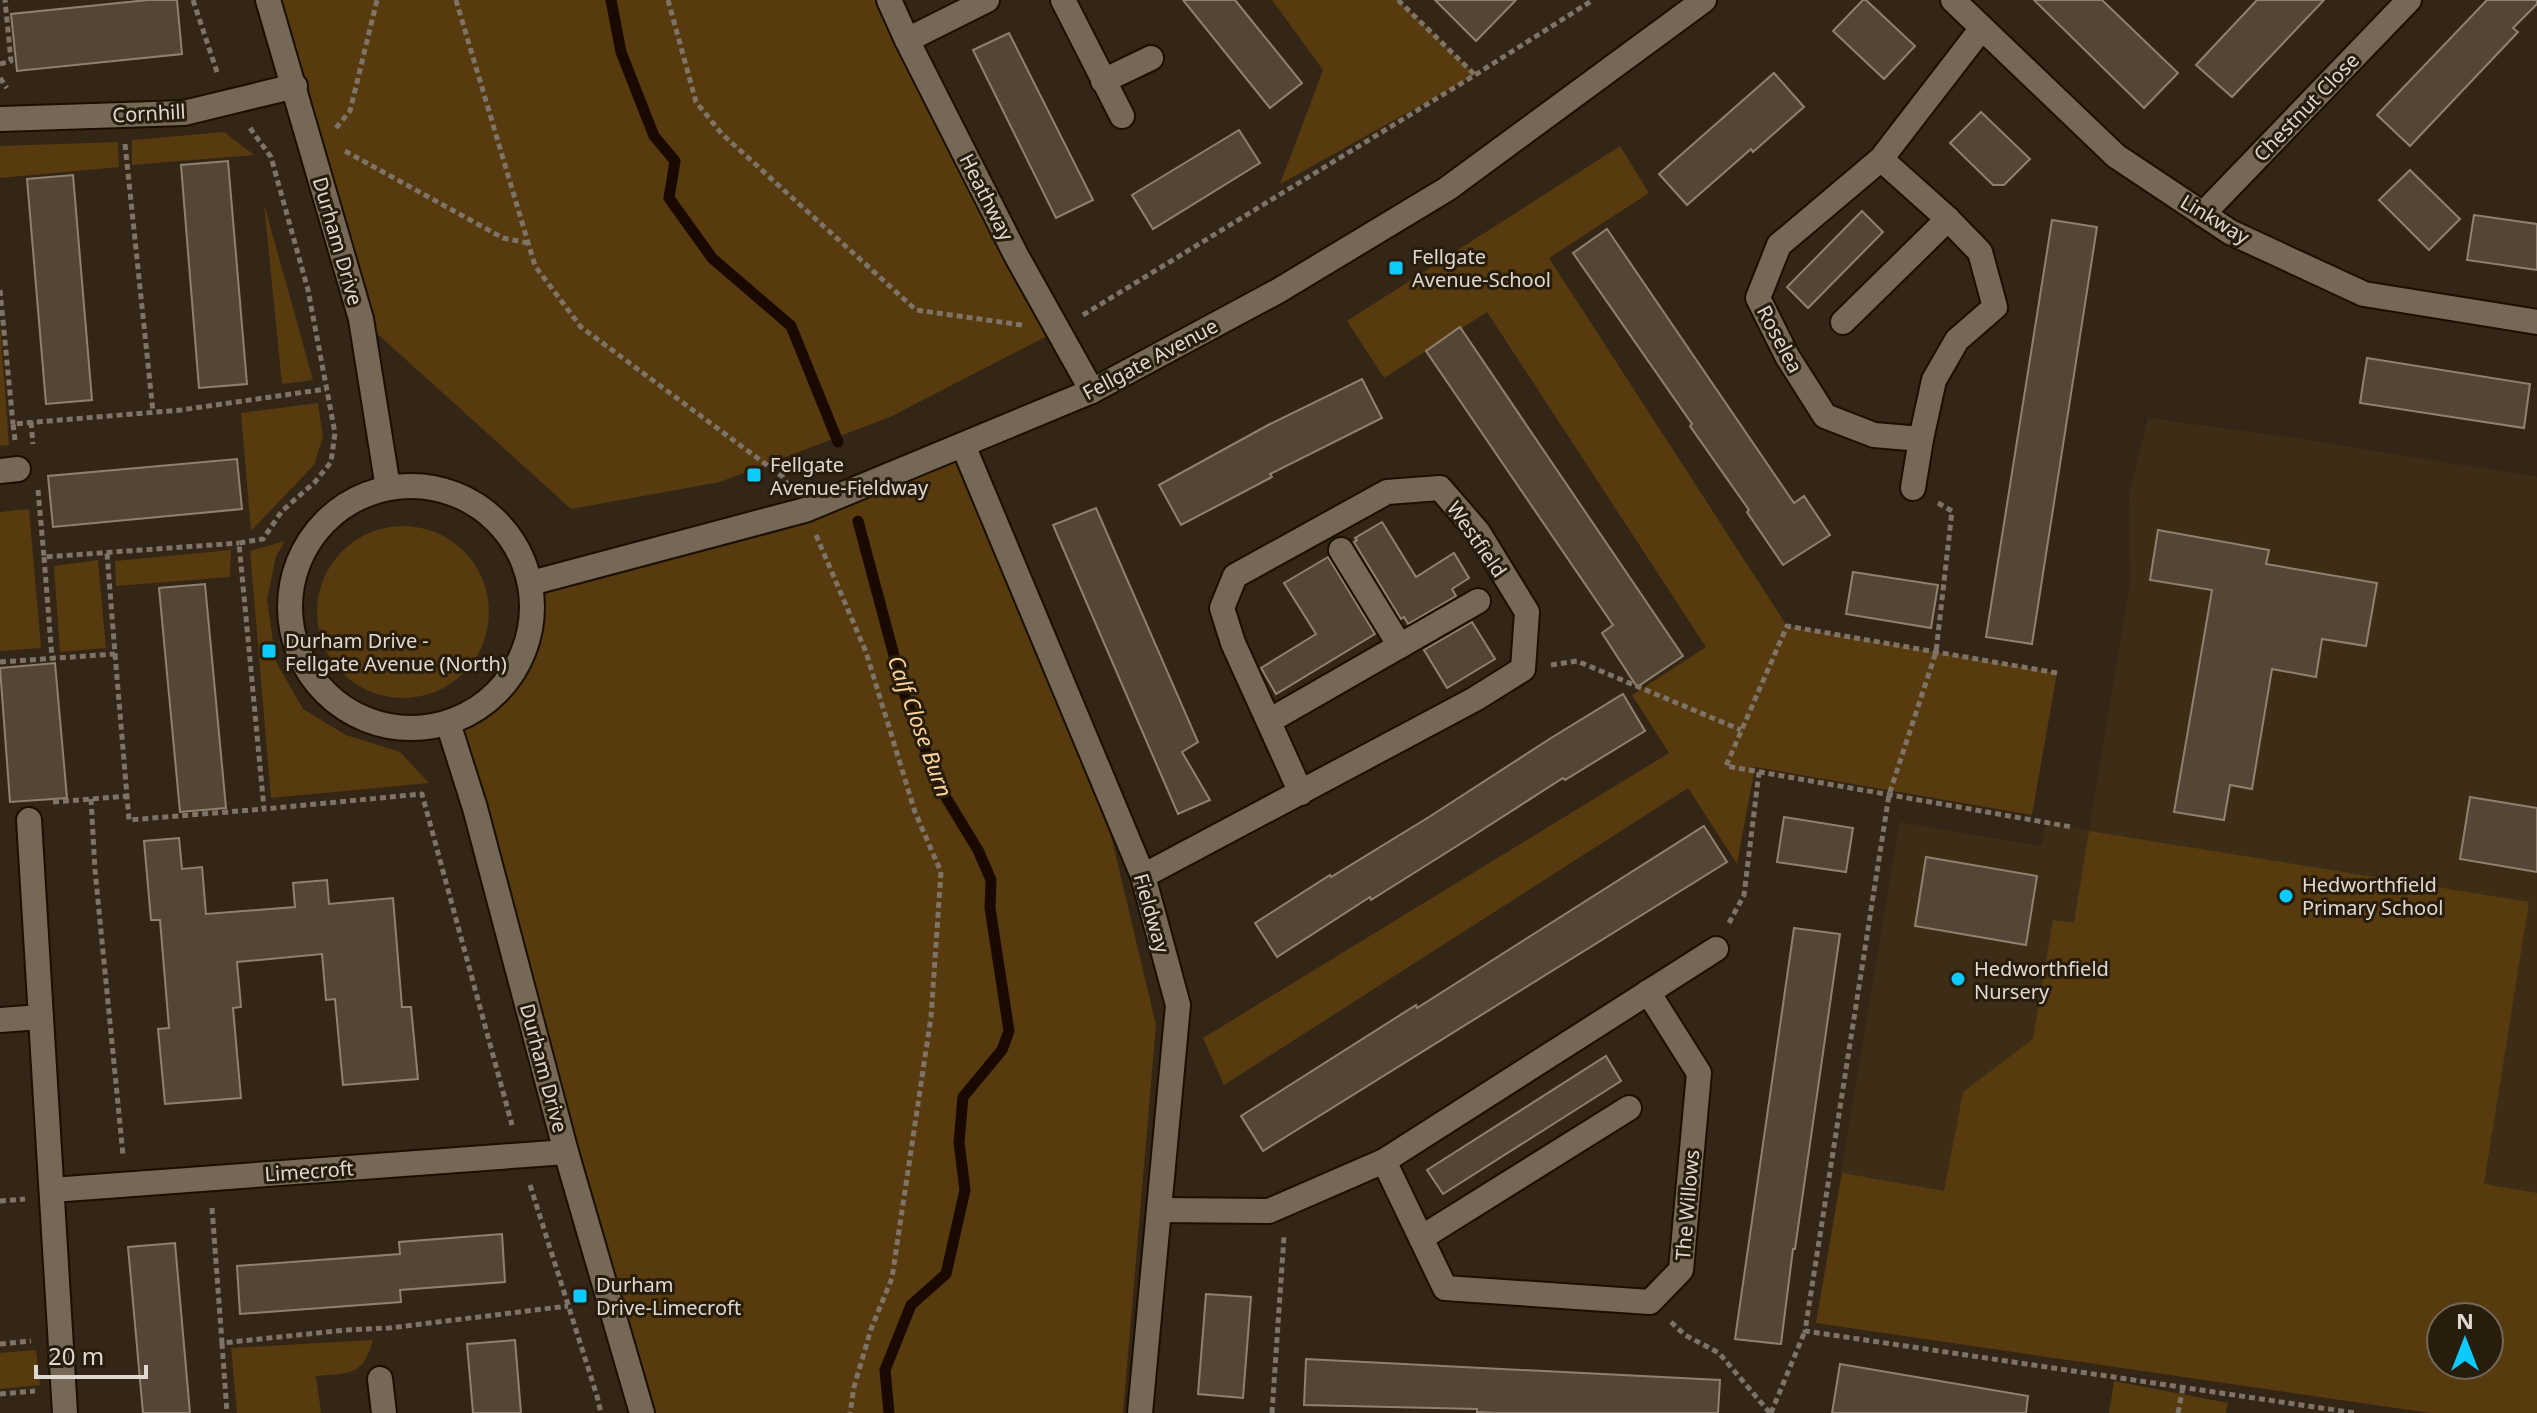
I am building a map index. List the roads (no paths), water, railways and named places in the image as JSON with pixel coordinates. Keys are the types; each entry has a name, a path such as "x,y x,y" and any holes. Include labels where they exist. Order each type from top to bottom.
{"street":[{"name":"Durham Drive","path":"268,0 295,86 319,143 361,319 388,488"},
{"name":"Heathway","path":"889,0 1057,331 1092,391"},
{"path":"907,40 987,0"},
{"path":"1063,0 1122,116"},
{"name":"Linkway","path":"1953,0 2116,156 2230,232 2364,294 2537,322"},
{"name":"Chestnut Close","path":"2203,214 2409,0"},
{"name":"Fellgate Avenue","path":"531,583 805,510 1092,391 1278,291 1447,189 1692,3"},
{"name":"Roselea","path":"1921,439 1874,435 1825,416 1787,356 1758,298 1779,245 1881,159 1982,28"},
{"path":"1103,81 1151,58"},
{"name":"Cornhill","path":"0,119 184,113 295,86"},
{"path":"1881,159 1980,252 1995,307 1957,340 1934,380 1913,488"},
{"path":"1843,322 1948,219"},
{"name":"Fieldway","path":"963,445 1143,876 1178,1005 1140,1413"},
{"path":"419,486 450,493 479,506 503,527 520,553 531,583 533,616 527,647 512,677 490,701 448,723 407,727 363,720 334,702 310,677 295,646 290,612 293,578 306,546 328,519 356,500 388,488 419,486"},
{"name":"Westfield","path":"1440,488 1478,532 1527,612 1523,669 1475,699 1301,793 1269,721 1233,643 1222,608 1235,576 1387,492 1440,488"},
{"path":"1341,550 1400,646"},
{"name":"Westfield","path":"1269,721 1478,601"},
{"name":"Durham Drive","path":"448,723 475,808 566,1152 642,1413"},
{"path":"1143,876 1301,793"},
{"path":"34,812 41,1017 41,1194 65,1413"},
{"path":"1159,1210 1269,1211 1384,1161 1716,949"},
{"name":"The Willows","path":"1421,1238 1445,1288 1650,1302 1681,1270 1699,1073 1648,992"},
{"path":"0,1020 41,1017"},
{"path":"1384,1161 1421,1238 1629,1108"},
{"name":"Limecroft","path":"41,1194 125,1184 566,1152"},
{"path":"380,1379 384,1413"}],"waterway":[{"name":"Calf Close Burn","path":"611,0 621,52 654,136 675,161 669,198 712,258 791,326 838,442"},
{"name":"Calf Close Burn","path":"858,521 904,693 939,786 978,850 991,880 990,908 1009,1031 1002,1050 963,1097 959,1142 965,1190 946,1274 911,1305 885,1370 889,1413"}],"place":[{"name":"Fellgate Avenue-School","path":"1396,268"},
{"name":"Fellgate Avenue-Fieldway","path":"754,475"},
{"name":"Durham Drive - Fellgate Avenue (North)","path":"269,651"},
{"name":"Hedworthfield Primary School","path":"2286,896"},
{"name":"Hedworthfield Nursery","path":"1958,979"},
{"name":"Durham Drive-Limecroft","path":"580,1296"}]}
